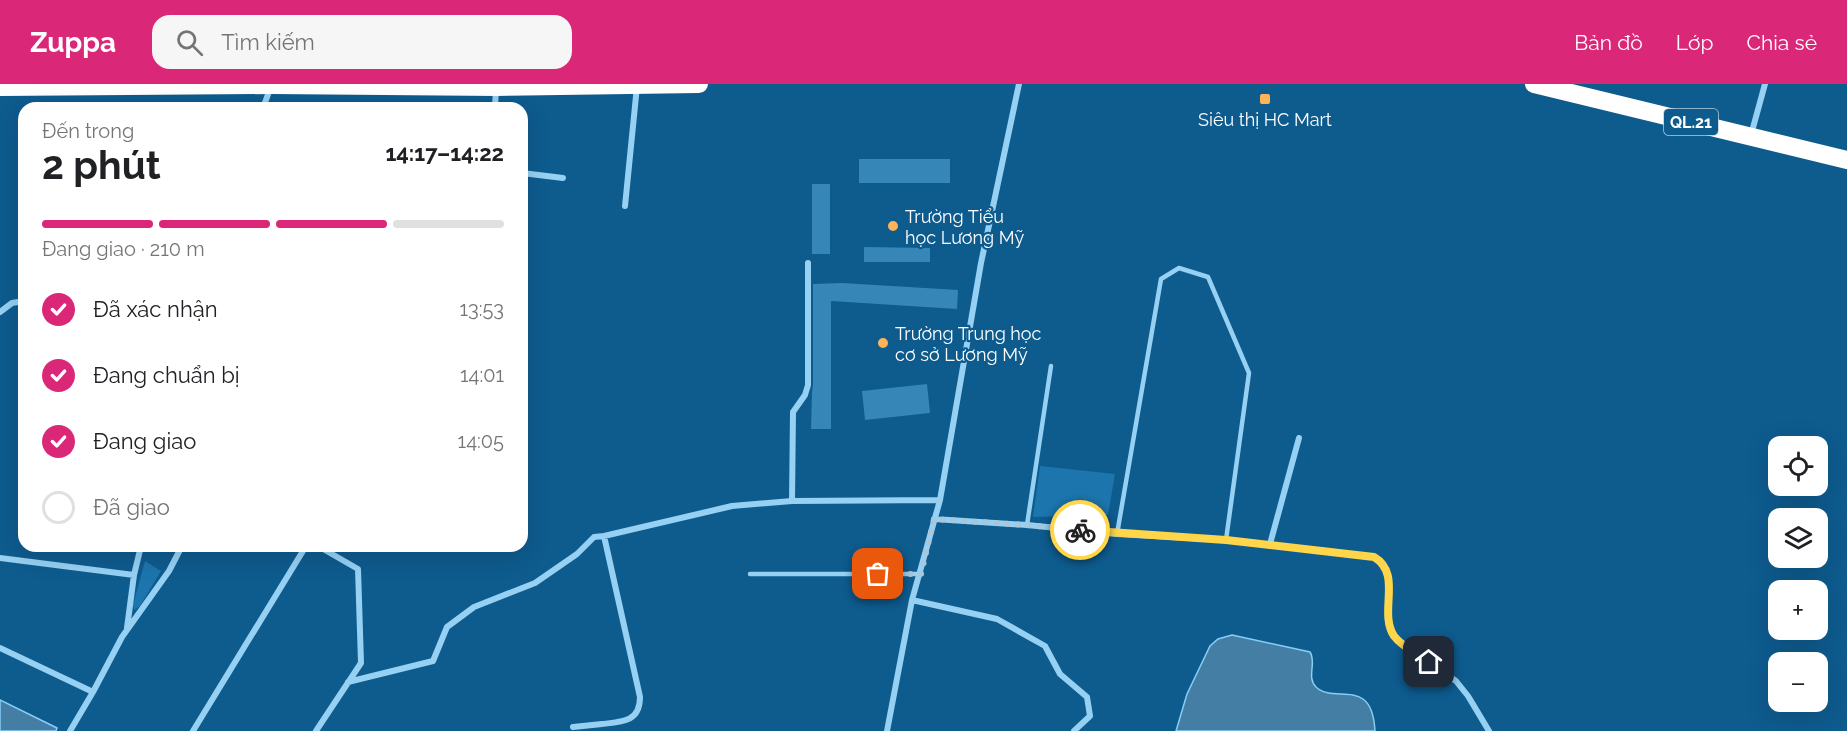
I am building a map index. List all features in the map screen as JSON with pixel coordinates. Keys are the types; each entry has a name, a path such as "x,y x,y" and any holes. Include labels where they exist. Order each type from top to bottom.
{"highway":[{"path":"0,87 271,85 495,87 699,84"},
{"name":"QL.21","path":"1534,84 1847,160"}],"street":[{"path":"887,731 912,600 940,500 981,263 1019,84"},
{"path":"1750,136 1765,84"},
{"path":"265,102 271,85"},
{"path":"625,206 637,85"},
{"path":"495,87 495,102"},
{"path":"528,174 562,178"},
{"path":"792,501 793,412 805,395 808,386 808,263"},
{"path":"0,312 12,303 18,302"},
{"path":"1270,544 1299,438"},
{"path":"348,682 432,661 447,627 474,607 535,582 577,554 594,537 732,506 792,501 940,500"},
{"path":"934,519 1117,534 1226,540 1374,557 1382,562 1388,574 1389,625 1394,635 1400,642 1456,681 1489,731"},
{"path":"573,727 626,721 637,713 640,706 640,697 604,536"},
{"path":"127,628 134,574 140,552"},
{"path":"74,730 127,628 169,571 179,552"},
{"path":"193,731 302,552"},
{"path":"316,731 361,663 358,569 328,552"},
{"path":"0,558 134,574"},
{"path":"912,600 997,619 1045,646 1060,674 1087,697 1090,716 1074,731"},
{"path":"0,648 93,692"}],"lane":[{"path":"1117,534 1161,279 1179,268 1209,277 1249,373 1226,540"},
{"path":"1027,525 1052,366"},
{"path":"750,574 921,574"}],"shaded area":[{"path":"1040,466 1115,474 1108,515 1033,517"},
{"path":"145,561 161,571 140,606 134,610 133,605"},
{"path":"1232,635 1310,652 1312,679 1316,687 1324,692 1360,697 1367,703 1372,714 1375,731 1176,731 1187,694 1210,646 1218,639"},
{"path":"0,700 57,728 56,731 0,731"}],"building":[{"path":"859,159 950,159 950,183 859,183"},
{"path":"812,184 830,184 830,254 812,254"},
{"path":"864,247 930,248 930,262 864,262"},
{"path":"842,283 958,290 957,309 831,301 831,429 811,429 813,284"},
{"path":"927,384 930,413 865,420 862,391"}],"way so far":[{"path":"878,574 921,574 934,519 1080,530"}],"place":[{"name":"Siêu thị HC Mart","path":"1265,99"},
{"name":"Trường Tiểu học Lương Mỹ","path":"893,226"},
{"name":"Trường Trung học cơ sở Lương Mỹ","path":"883,343"}],"route":[{"path":"1080,530 1270,544 1374,557 1382,562 1388,574 1389,625 1394,635 1400,642 1429,662"}]}
